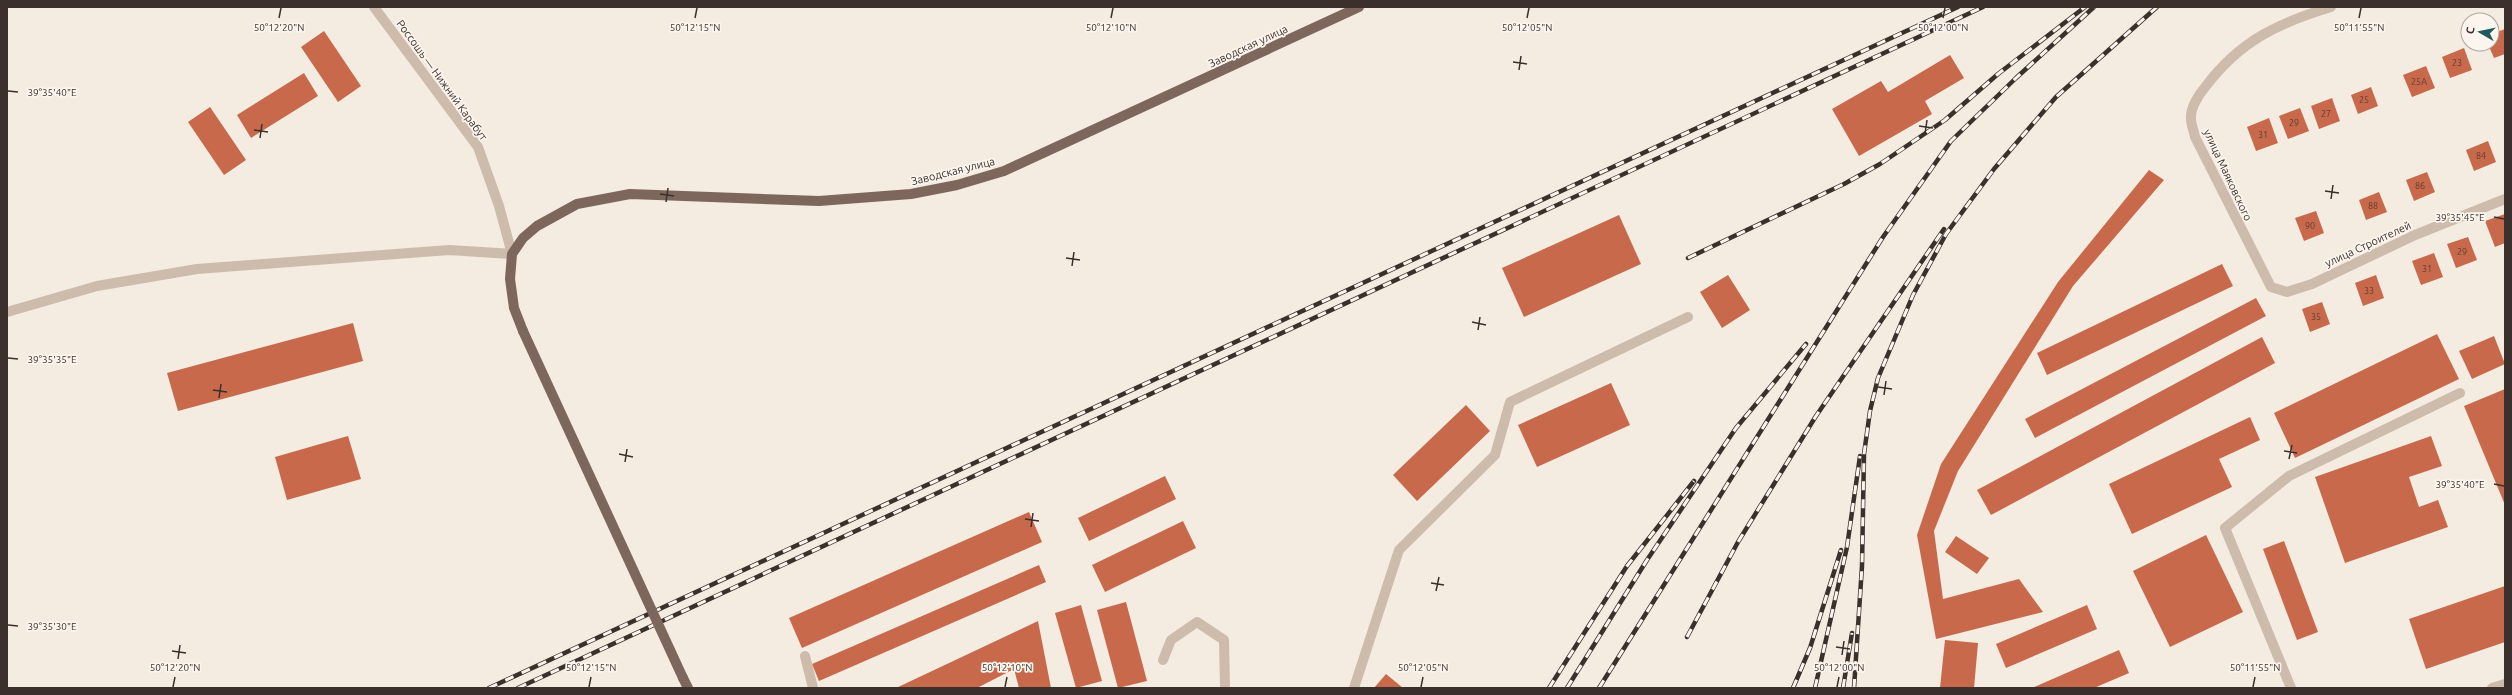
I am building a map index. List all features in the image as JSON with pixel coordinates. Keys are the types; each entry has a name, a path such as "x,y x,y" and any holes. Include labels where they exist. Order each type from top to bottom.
{"main road":[{"name":"Заводская улица","path":"512,254 523,238 537,226 577,204 630,194 819,201 911,194 964,183 1004,171 1360,7"},
{"name":"Россошь — Нижний Карабут","path":"512,254 510,279 514,308 523,331 688,688"}],"street":[{"name":"Россошь — Нижний Карабут","path":"374,7 478,147 499,206 512,254"},
{"name":"улица Маяковского","path":"2255,258 2195,137 2191,118 2198,97 2215,74 2250,41 2294,19 2331,7"},
{"name":"улица Строителей","path":"2255,258 2271,287 2287,292 2312,284 2415,235 2505,199"},
{"path":"7,312 97,286 197,269 449,250 512,254"},
{"path":"1354,688 1399,550 1495,455 1510,402 1688,317"},
{"path":"2291,688 2225,528 2289,476 2460,393"},
{"path":"1163,660 1171,640 1197,622 1224,640 1225,688"},
{"path":"806,656 813,688"},
{"path":"2492,688 2505,684"}],"building":[{"path":"2505,29 2505,54 2494,58 2491,52 2500,52 2500,31"},
{"path":"324,31 361,86 338,102 301,47"},
{"path":"2460,50 2460,52 2465,52 2472,70 2450,78 2442,57"},
{"path":"1950,55 1964,78 1925,101 1932,114 1859,156 1832,109 1881,81 1888,92"},
{"path":"2426,66 2435,88 2412,97 2403,75"},
{"path":"304,73 318,96 251,138 237,115"},
{"path":"2371,87 2378,106 2358,114 2351,95"},
{"path":"2332,98 2340,121 2319,129 2311,106"},
{"path":"210,107 246,160 224,175 188,122"},
{"path":"2300,108 2309,131 2288,139 2279,116"},
{"path":"2269,118 2278,143 2256,151 2247,127"},
{"path":"2488,141 2496,162 2474,171 2466,150"},
{"path":"2149,170 2164,180 2073,286 1958,471 1934,531 1943,599 2019,579 2043,612 1936,639 1917,535 1941,464 2058,282"},
{"path":"2427,172 2435,192 2414,201 2406,180"},
{"path":"2379,192 2387,212 2366,220 2359,200"},
{"path":"2316,211 2324,233 2304,241 2295,218"},
{"path":"2505,214 2505,243 2495,247 2485,221"},
{"path":"1619,215 1641,264 1524,317 1502,268"},
{"path":"2468,237 2477,260 2456,268 2447,244"},
{"path":"2434,253 2443,277 2421,285 2412,261"},
{"path":"2222,264 2233,286 2047,375 2037,353"},
{"path":"1728,275 1750,310 1722,328 1700,292"},
{"path":"2376,275 2384,298 2363,306 2355,283"},
{"path":"2256,298 2266,316 2035,438 2025,419"},
{"path":"2322,302 2330,324 2310,332 2302,309"},
{"path":"353,323 363,361 178,411 167,373"},
{"path":"2437,334 2459,379 2295,458 2274,413"},
{"path":"2494,336 2505,364 2472,379 2459,351"},
{"path":"2262,337 2275,363 1991,515 1977,490"},
{"path":"1611,383 1630,425 1537,467 1518,425"},
{"path":"2505,389 2505,505 2464,406"},
{"path":"1466,405 1490,431 1417,501 1393,475"},
{"path":"2250,417 2260,440 2219,459 2232,487 2132,534 2109,484"},
{"path":"348,436 361,479 287,500 275,457"},
{"path":"2431,436 2442,466 2409,477 2419,507 2438,500 2448,527 2345,563 2315,477"},
{"path":"1165,476 1176,499 1089,541 1078,518"},
{"path":"1029,512 1042,542 802,648 789,618"},
{"path":"1183,521 1196,548 1105,592 1092,565"},
{"path":"2206,535 2243,612 2170,647 2133,571"},
{"path":"1956,536 1989,558 1977,574 1945,552"},
{"path":"2284,541 2318,632 2297,640 2263,549"},
{"path":"1039,565 1046,582 819,681 812,664"},
{"path":"2505,586 2505,642 2426,669 2409,619"},
{"path":"1126,602 1147,681 1118,688 1097,610"},
{"path":"1081,605 1102,681 1076,688 1055,613"},
{"path":"2087,605 2097,629 2006,668 1996,644"},
{"path":"1038,621 1051,688 1019,688 1014,669 977,688 896,688"},
{"path":"1945,640 1978,643 1974,688 1940,688"},
{"path":"2119,650 2129,673 2094,688 2032,688"},
{"path":"1386,674 1403,688 1374,688"}],"railway":[{"path":"489,688 1958,7"},
{"path":"518,688 1983,7"},
{"path":"1688,258 1844,184 1880,164 1945,120 1998,74 2085,7"},
{"path":"1599,688 1883,237 1951,141 2016,78 2094,7"},
{"path":"1854,688 1862,566 1864,454 1870,411 1878,378 1913,295 1946,234 1994,169 2056,97 2157,7"},
{"path":"1687,637 1738,542 1816,416 1944,229"},
{"path":"1567,688 1647,560 1736,428 1806,344"},
{"path":"1815,688 1847,547 1860,456"},
{"path":"1549,688 1627,566 1694,481"},
{"path":"1793,688 1810,648 1841,550"},
{"path":"1843,688 1852,633"}]}
